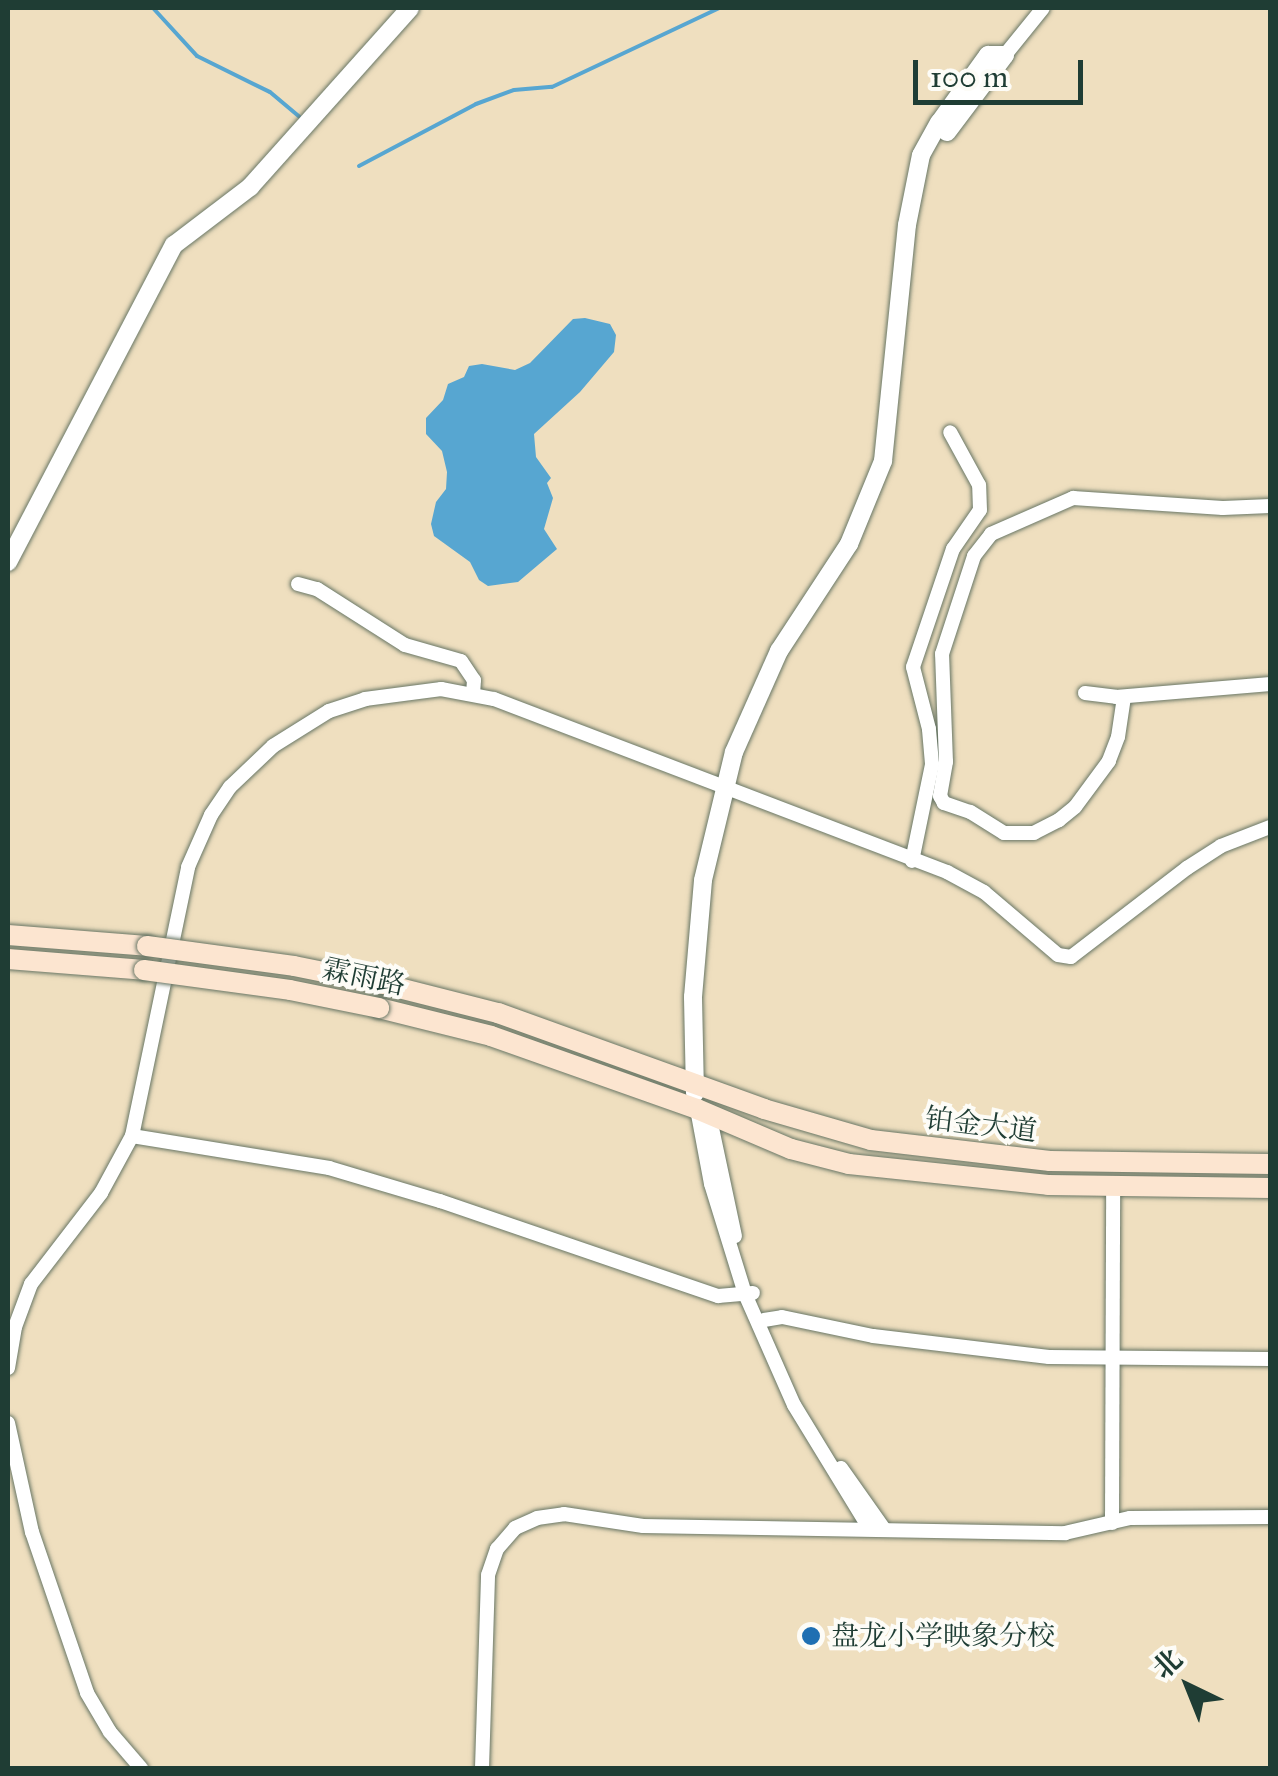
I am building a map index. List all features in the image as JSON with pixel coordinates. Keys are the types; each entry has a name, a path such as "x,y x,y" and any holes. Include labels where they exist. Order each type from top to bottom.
{"main road":[{"name":"霖雨路","path":"8,935 147,946 294,966 383,984 498,1013 700,1085"},
{"name":"霖雨路","path":"8,959 144,970 290,990 380,1008 490,1036 703,1112"},
{"name":"铂金大道","path":"700,1085 871,1140 1050,1161 1270,1164"},
{"name":"铂金大道","path":"703,1112 791,1149 849,1164 1048,1185 1270,1188"}],"street":[{"path":"8,562 174,245 250,187 410,8"},
{"path":"876,1528 794,1405 749,1294 711,1184 700,1085 715,882 730,790 766,702 789,657 840,585 882,502 894,464 919,226 932,160 949,129 1044,8"},
{"path":"912,861 932,764 929,729 913,667 953,549 980,510 979,485 950,432"},
{"path":"1124,697 1118,737 1109,760 1075,807 1058,820 1034,834 1004,833 970,812 944,803 942,654 980,544 1022,519 1074,498 1223,508 1270,506"},
{"path":"298,584 317,590 406,645 461,662 474,680 473,694"},
{"path":"1085,693 1124,697 1270,684"},
{"path":"8,1368 15,1327 32,1284 101,1193 132,1136 188,867 210,815 230,787 273,746 330,711 395,693 440,689 473,694 730,790 984,892 1048,948 1070,957 1187,868 1221,846 1270,827"},
{"path":"132,1136 329,1168 440,1201 718,1296 749,1294"},
{"path":"1112,1524 1114,1186"},
{"path":"749,1294 830,1453 876,1528"},
{"path":"764,1320 782,1317 874,1336 1049,1357 1270,1359"},
{"path":"8,1423 32,1532 87,1693 110,1732 141,1768"},
{"path":"482,1768 488,1575 497,1549 515,1528 564,1514 643,1526 1065,1533 1130,1518 1270,1517"}],"water":[{"path":"573,319 610,324 616,335 614,352 580,392 534,434 536,457 551,478 547,483 553,498 544,529 557,549 518,582 488,586 479,580 470,562 434,536 431,524 436,502 446,489 447,472 442,451 426,434 426,418 443,400 448,384 464,377 469,366 482,364 515,370 530,363"}],"waterway":[{"path":"153,8 197,56 270,92 299,116"},
{"path":"359,166 476,104 514,90 552,87 719,8"}],"place":[{"name":"盘龙小学映象分校","path":"811,1636"}]}
